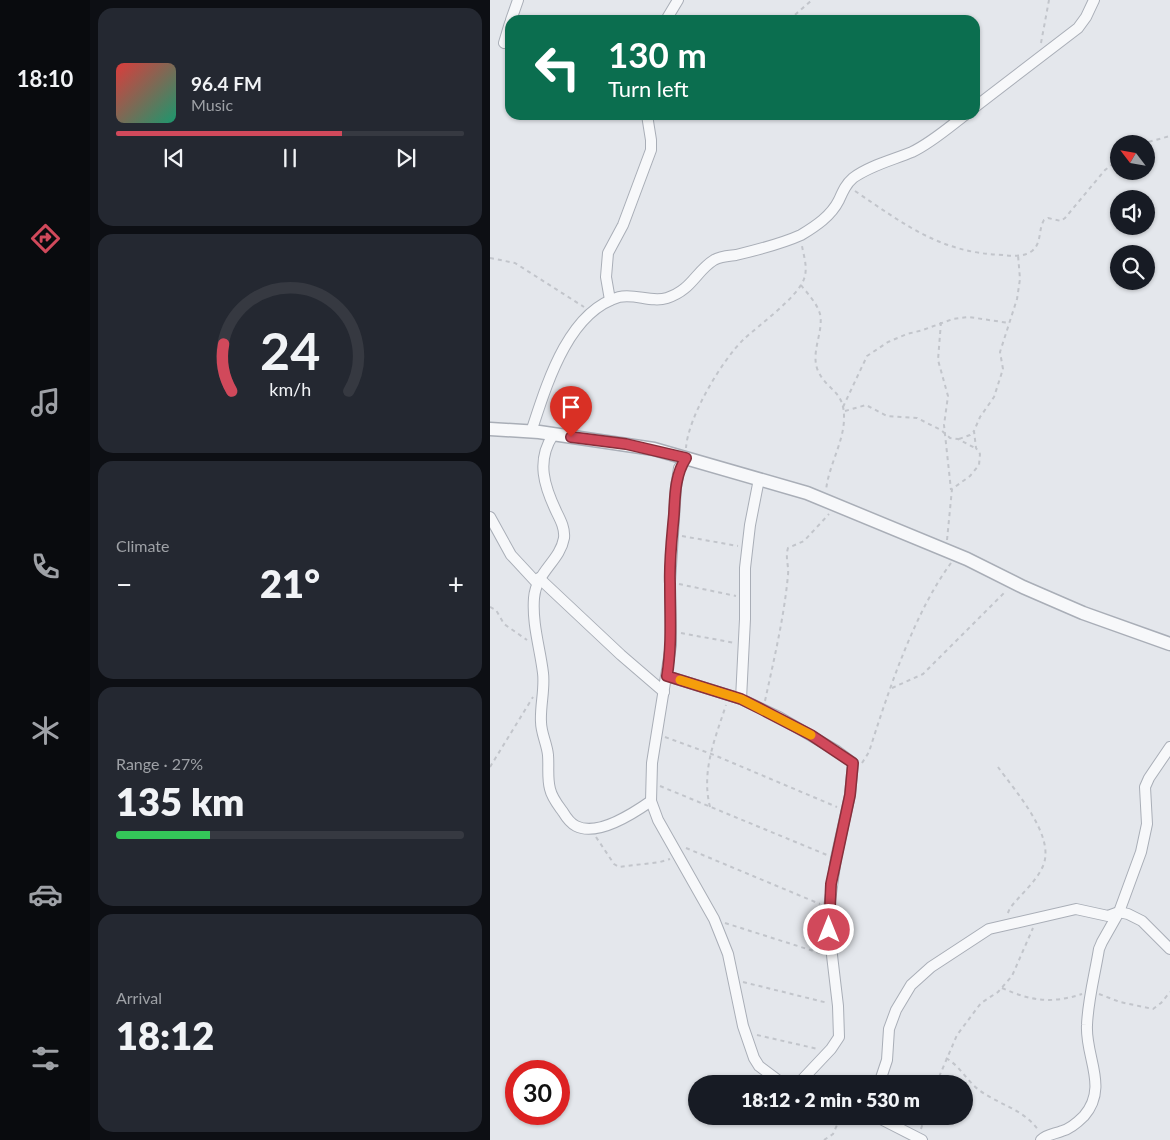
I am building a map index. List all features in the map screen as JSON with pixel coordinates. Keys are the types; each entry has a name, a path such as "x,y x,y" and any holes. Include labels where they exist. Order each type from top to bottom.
{"street":[{"path":"512,15 518,0"},
{"path":"669,15 678,0"},
{"path":"980,103 1078,28 1094,0"},
{"path":"610,300 606,277 606,262 611,245 623,225 651,150 648,120"},
{"path":"532,432 549,378 560,356 576,329 610,300 628,295 657,299 672,296 696,280 714,260 785,241 799,235 830,214 846,185 865,171 924,145 958,120"},
{"path":"490,429 532,432 626,444 686,458 759,479 826,501 952,553 1084,613 1170,644"},
{"path":"553,435 547,444 542,472 548,492 563,526 564,536 561,547 538,581 534,598 537,648 543,679 540,724 548,755 547,775 550,791 555,802 573,824 584,829 591,829 623,819 651,801"},
{"path":"686,458 679,468 676,487 670,582 671,631 667,676 656,734 651,801 658,820 714,919 728,954 745,1032 754,1058 759,1066 771,1075"},
{"path":"741,699 747,547 759,479"},
{"path":"490,517 511,555 664,692"},
{"path":"667,676 741,699 836,750 854,765 847,811 836,858 829,908 839,1037 829,1052 807,1075"},
{"path":"1042,1139 1074,1125 1084,1116 1094,1098 1097,1080 1087,1040 1087,1025 1102,942 1119,912 1141,852 1147,824 1145,787 1148,778 1170,747"},
{"path":"884,1075 888,1060 889,1029 896,1010 911,985 931,967 988,929 1076,909 1108,916 1119,912 1142,921 1170,949"},
{"path":"893,1125 920,1139"}],"path":[{"path":"796,15 812,0"},
{"path":"1038,58 1049,0"},
{"path":"1155,140 1170,136"},
{"path":"846,185 920,234 942,244 969,252 1018,255 1026,254 1034,249 1039,242 1040,228 1044,220 1048,218 1062,221 1110,166"},
{"path":"686,458 687,438 694,416 726,361 744,339 767,320 804,280 806,266 799,235"},
{"path":"958,439 970,435 974,431 998,388 1003,365 1000,352 1017,299 1020,279 1018,255"},
{"path":"490,258 515,263 593,313"},
{"path":"801,285 820,314 816,348 817,368 838,394 844,411 844,422 827,480 826,501"},
{"path":"843,407 867,356 888,342 940,322 969,317 1009,323"},
{"path":"854,765 861,764 869,752 892,688 925,607 952,553 951,492 944,425 948,396 938,360 940,322"},
{"path":"844,411 866,405 887,416 917,418 953,439 958,439 977,449"},
{"path":"951,492 954,487 978,467 980,457 974,431"},
{"path":"763,710 780,635 788,573 786,555 788,548 804,541 829,514 842,508"},
{"path":"672,534 747,547"},
{"path":"670,582 744,598"},
{"path":"892,688 923,674 1015,583"},
{"path":"490,607 496,610 504,624 537,648"},
{"path":"671,631 744,645"},
{"path":"490,768 543,679"},
{"path":"710,807 707,782 710,754 730,696"},
{"path":"656,734 710,754 847,811"},
{"path":"998,767 1028,809 1041,833 1046,852 1040,872 1010,908 1007,925"},
{"path":"651,782 836,858"},
{"path":"591,829 606,852 619,867 660,862 672,858 677,852"},
{"path":"671,842 829,908"},
{"path":"714,919 832,957"},
{"path":"939,1075 957,1034 982,1003 1002,988 1017,968 1036,919"},
{"path":"733,980 838,1006"},
{"path":"1002,988 1021,996 1040,1000 1070,997 1092,991 1120,1002 1153,1009 1162,1003 1170,992"},
{"path":"745,1032 829,1052"},
{"path":"946,1058 961,1068 972,1085 981,1092 1028,1117 1042,1139"},
{"path":"824,1140 833,1134 837,1125"},
{"path":"920,1139 923,1125"}],"slow traffic":[{"path":"680,680 741,699 811,735"}],"route":[{"path":"571,437 654,449 686,458 679,468 676,487 670,582 671,645 667,676 741,699 811,735 853,763 854,769 850,795 831,884 829,930"}]}
